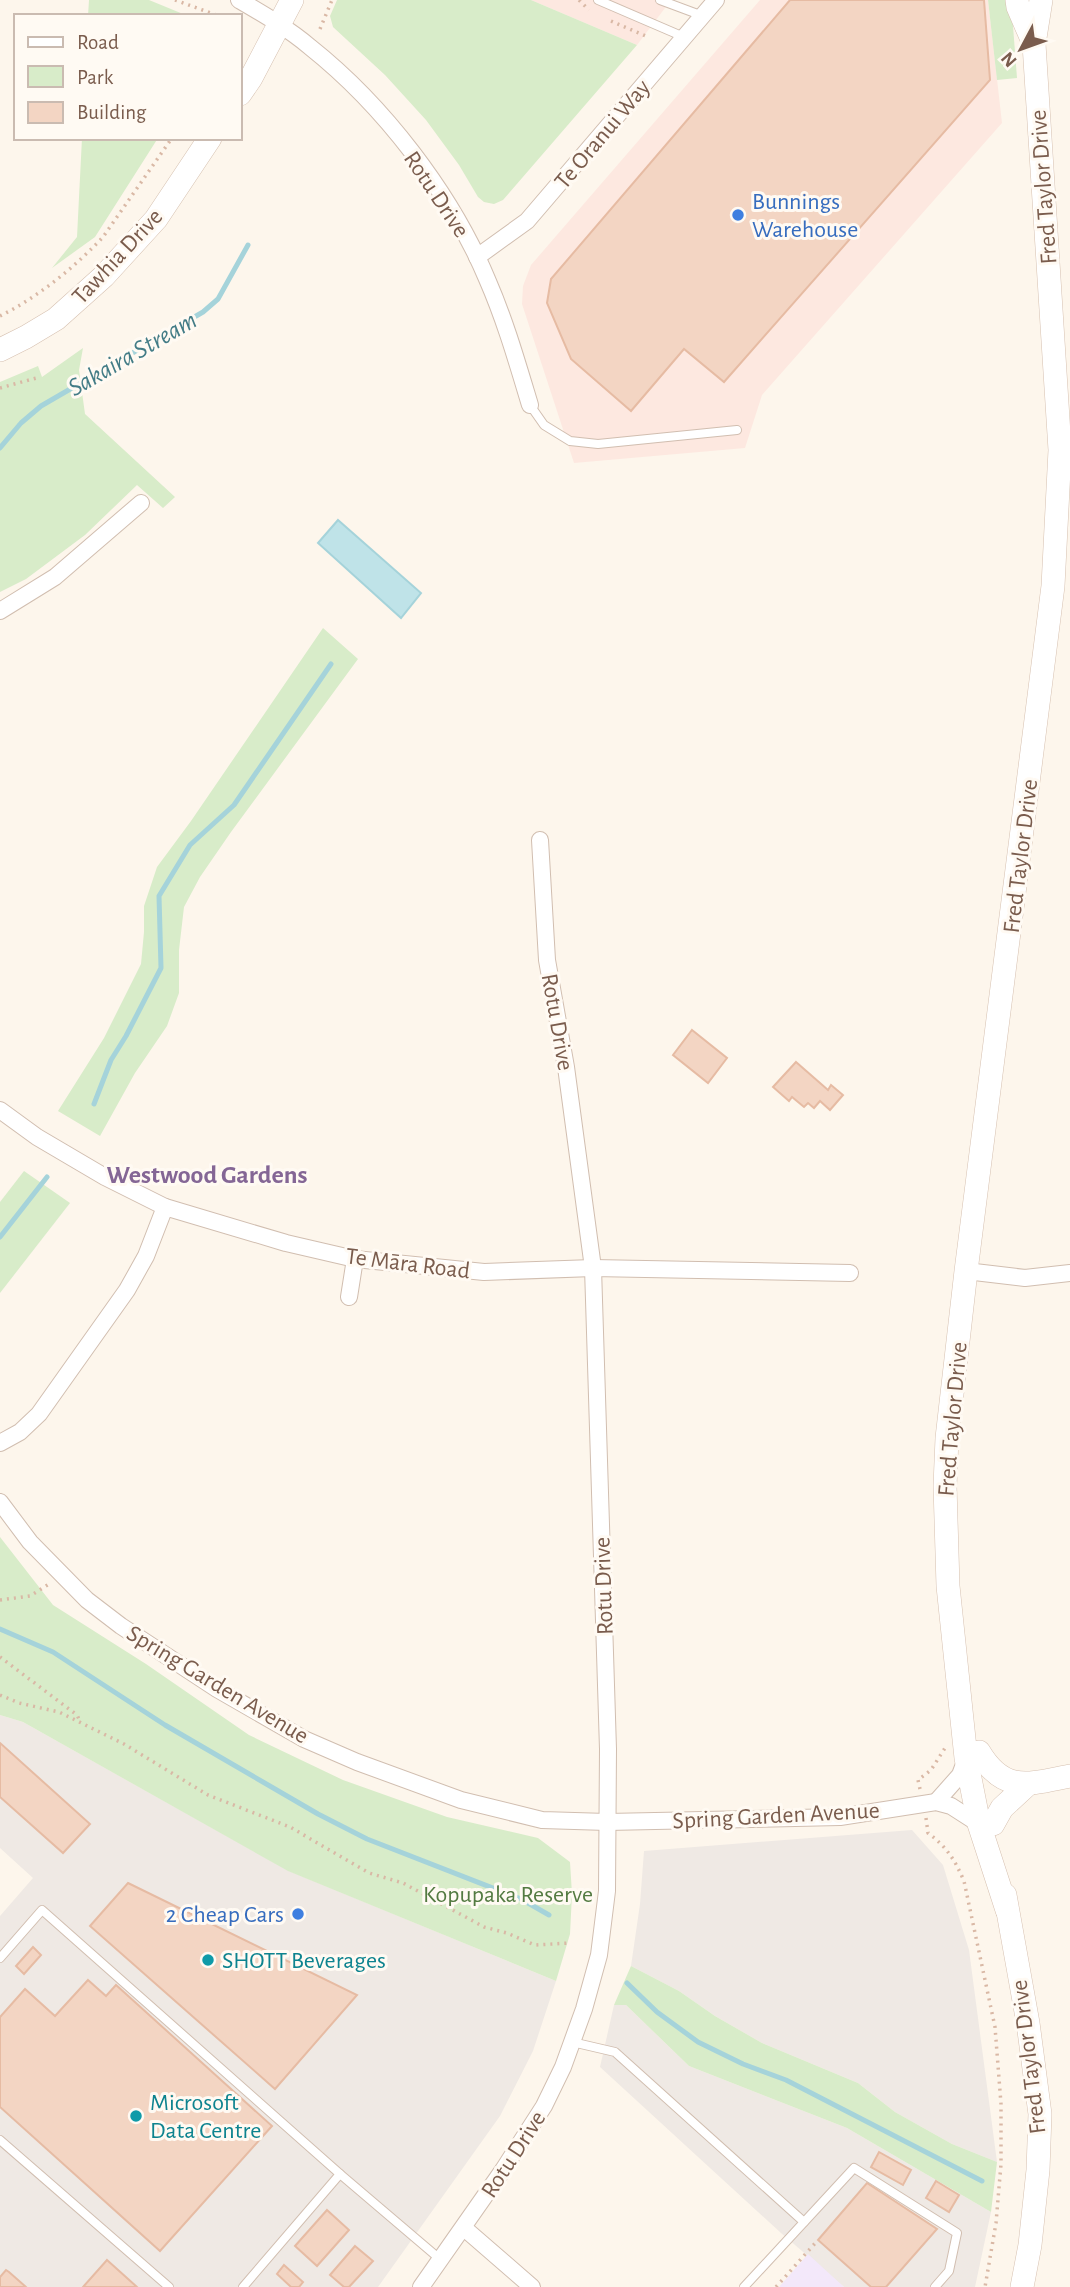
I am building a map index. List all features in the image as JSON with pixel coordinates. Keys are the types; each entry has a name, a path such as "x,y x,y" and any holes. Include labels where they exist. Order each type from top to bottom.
{"main road":[{"path":"242,91 292,0"},
{"name":"Fred Taylor Drive","path":"1017,0 1034,44"},
{"name":"Fred Taylor Drive","path":"1022,2287 1030,2245 1040,2114 1028,2023 1007,1910 986,1824 957,1666 946,1554 945,1486 947,1438 966,1271 1053,586 1060,464 1034,44 1041,0"},
{"name":"Tawhia Drive","path":"0,350 56,319 104,276 156,219 209,140"},
{"path":"973,1755 1000,1777 1019,1785 1070,1776"},
{"path":"986,1824 1028,1784"}],"street":[{"name":"Rotu Drive","path":"239,0 313,49 384,119 428,175 478,257 511,342 530,405"},
{"name":"Te Oranui Way","path":"478,257 527,221 716,0"},
{"path":"0,611 55,577 141,503"},
{"name":"Rotu Drive","path":"421,2287 464,2228 544,2106 584,2009 599,1955 607,1891 608,1749 593,1268 566,1067 547,960 540,840"},
{"name":"Te Māra Road","path":"0,1110 37,1137 105,1177 165,1207 286,1243 355,1259 484,1272 593,1268 850,1273"},
{"path":"0,1443 20,1432 39,1414 127,1290 146,1256 165,1207"},
{"path":"349,1297 355,1259"},
{"path":"966,1271 1025,1278 1070,1273"},
{"name":"Spring Garden Avenue","path":"0,1502 38,1551 87,1600 121,1626 217,1689 304,1739 370,1767 461,1800 542,1820 607,1822 840,1817 936,1802"},
{"path":"973,1755 960,1775 936,1802 951,1806 986,1824"},
{"path":"464,2228 532,2287"}],"lane":[{"path":"598,0 684,37"},
{"path":"660,0 702,16"},
{"path":"530,405 544,425 570,441 598,444 737,430"},
{"path":"0,1958 42,1910 440,2260"},
{"path":"572,2042 615,2052 804,2222"},
{"path":"0,2140 169,2287"},
{"path":"744,2287 854,2168 957,2233 949,2272 935,2287"},
{"path":"243,2287 340,2174"}],"path":[{"path":"175,0 214,14"},
{"path":"320,29 332,0"},
{"path":"0,316 48,286 103,237 171,140"},
{"path":"0,388 40,377"},
{"path":"0,1600 30,1596 49,1584"},
{"path":"0,1657 76,1715 81,1723"},
{"path":"0,1695 19,1703 59,1712 124,1744 208,1795 290,1827 369,1872 403,1883 484,1927 535,1945 570,1943"},
{"path":"918,1780 931,1770 946,1748"},
{"path":"925,1815 928,1833 944,1845 956,1860 964,1881 995,2027 1001,2104 1001,2164 996,2223 985,2287"},
{"path":"776,2287 818,2240"}],"shaded area":[{"path":"531,0 671,0 637,45"},
{"name":"Bunnings Warehouse","path":"760,0 988,0 1002,123 762,395 745,448 574,463 522,304 523,286 531,265"},
{"path":"0,1715 23,1722 289,1871 556,1981 533,2051 500,2116 378,2287 0,2287 0,1916 33,1878 0,1848"},
{"path":"912,1830 943,1865 969,1950 997,2162 952,2144 895,2112 858,2083 762,2043 679,1991 631,1966 644,1851"},
{"path":"614,2005 626,2005 689,2066 847,2128 991,2212 975,2287 844,2287 600,2067"},
{"path":"808,2254 844,2287 779,2287"}],"green space":[{"path":"89,0 149,0 183,14 88,14"},
{"path":"337,0 531,0 637,45 503,200 494,204 484,202 478,197 459,165 426,120 385,75 333,27 330,16"},
{"path":"988,0 1011,0 1017,78 997,80"},
{"path":"82,140 157,140 95,237 52,268 77,237"},
{"path":"83,348 79,370 85,414 175,497 163,508 137,485 85,535 26,579 0,592 0,382 38,366 42,377"},
{"path":"323,628 358,659 200,877 184,907 179,950 179,993 167,1026 135,1073 100,1136 58,1111 104,1038 141,964 144,906 157,867"},
{"path":"24,1171 70,1203 0,1293 0,1202"},
{"name":"Kopupaka Reserve","path":"0,1537 53,1605 146,1664 249,1735 343,1780 447,1817 538,1838 570,1862 570,1934 556,1981 288,1871 23,1722 0,1715"},
{"path":"631,1966 679,1991 762,2043 858,2083 895,2112 952,2144 997,2162 991,2212 847,2128 689,2066 626,2005 614,2005"}],"water":[{"path":"338,520 421,593 401,618 318,543"}],"building":[{"name":"Bunnings Warehouse","path":"790,0 984,0 990,80 724,382 684,349 631,411 571,359 547,303 551,279"},
{"path":"692,1030 727,1058 708,1083 673,1055"},
{"path":"796,1062 828,1090 831,1085 843,1095 830,1110 820,1101 814,1108 808,1103 804,1107 792,1097 789,1101 773,1087"},
{"path":"0,1743 90,1824 63,1853 0,1797"},
{"name":"SHOTT Beverages","path":"128,1883 357,1995 275,2089 90,1926"},
{"path":"33,1947 41,1955 24,1974 16,1966"},
{"name":"Microsoft Data Centre","path":"88,1980 106,1996 116,1985 272,2126 160,2251 0,2107 0,2017 25,1989 55,2016"},
{"path":"879,2152 911,2170 903,2185 871,2167"},
{"path":"936,2181 959,2195 949,2212 926,2198"},
{"path":"867,2183 937,2229 886,2287 871,2287 818,2240"},
{"path":"327,2210 349,2230 317,2266 295,2246"},
{"path":"355,2246 373,2261 349,2287 344,2287 330,2275"},
{"path":"107,2260 137,2287 83,2287"},
{"path":"284,2265 303,2282 299,2287 291,2287 277,2274"},
{"path":"6,2270 26,2287 0,2287 0,2277"}],"waterway":[{"name":"Sakaira Stream","path":"0,448 21,423 41,406 203,312 218,299 248,245"},
{"path":"94,1104 111,1060 161,968 159,896 190,845 234,805 331,664"},
{"path":"0,1237 47,1177"},
{"path":"0,1629 53,1652 165,1725 318,1814 367,1839 521,1899 549,1915"},
{"path":"627,1983 657,2012 698,2042 743,2064 786,2080 982,2181"}],"place":[{"name":"Bunnings Warehouse","path":"738,215"},
{"name":"2 Cheap Cars","path":"298,1914"},
{"name":"SHOTT Beverages","path":"208,1960"},
{"name":"Microsoft Data Centre","path":"136,2116"}],"district":[{"name":"Westwood Gardens","path":"207,1174"}]}
